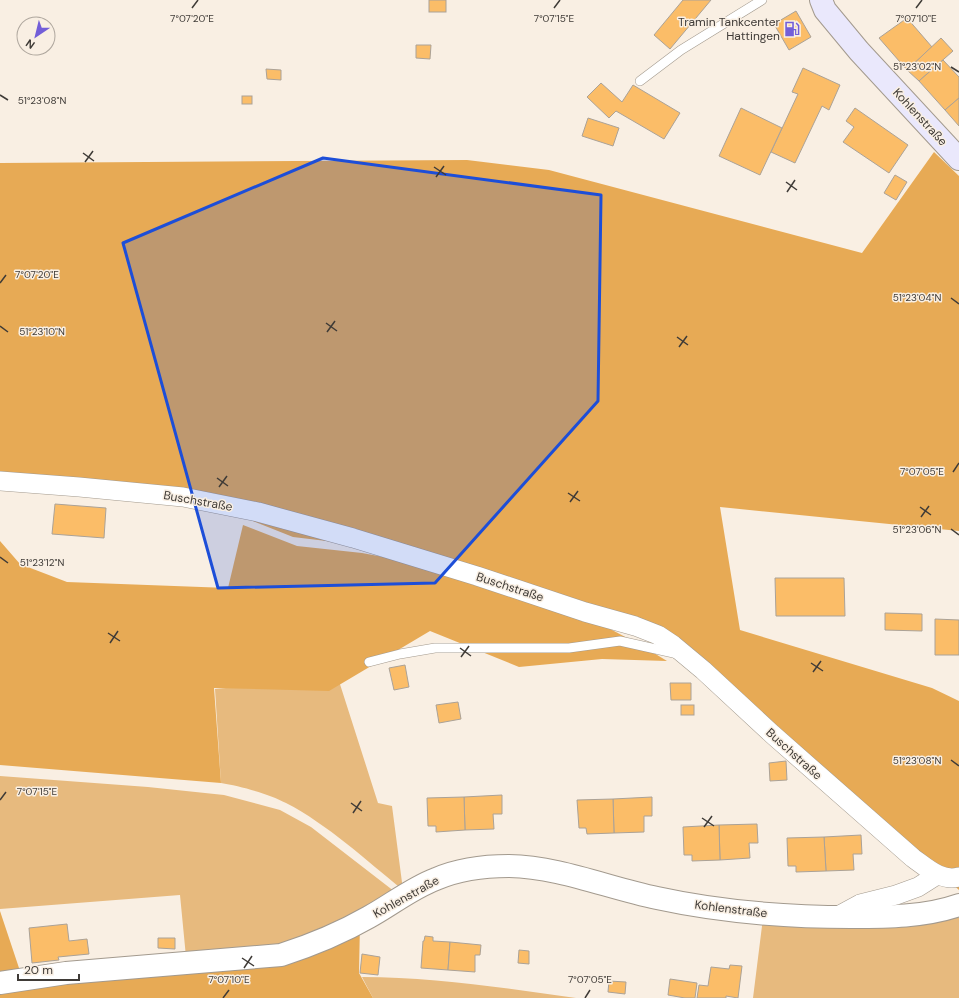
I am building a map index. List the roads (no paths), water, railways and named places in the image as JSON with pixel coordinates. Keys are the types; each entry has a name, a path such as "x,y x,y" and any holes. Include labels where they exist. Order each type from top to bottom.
{"main road":[{"name":"Kohlenstraße","path":"821,0 825,10 859,51 959,159"}],"street":[{"name":"Buschstraße","path":"0,481 183,497 258,512 477,576 585,612 635,626 658,635 687,656 838,794 912,858 937,875 956,878 959,877"},
{"name":"Kohlenstraße","path":"0,983 66,973 281,955 332,936 369,917 435,879 462,870 494,867 527,867 557,871 656,898 721,910 758,914 836,917 890,917 949,908 959,905"},
{"path":"836,917 860,904 896,895 918,887 937,875"}],"lane":[{"path":"640,81 681,50 762,0"},
{"path":"369,662 400,654 434,648 569,648 620,641 687,656"}],"place":[{"name":"Tramin Tankcenter Hattingen","path":"792,29"}]}
